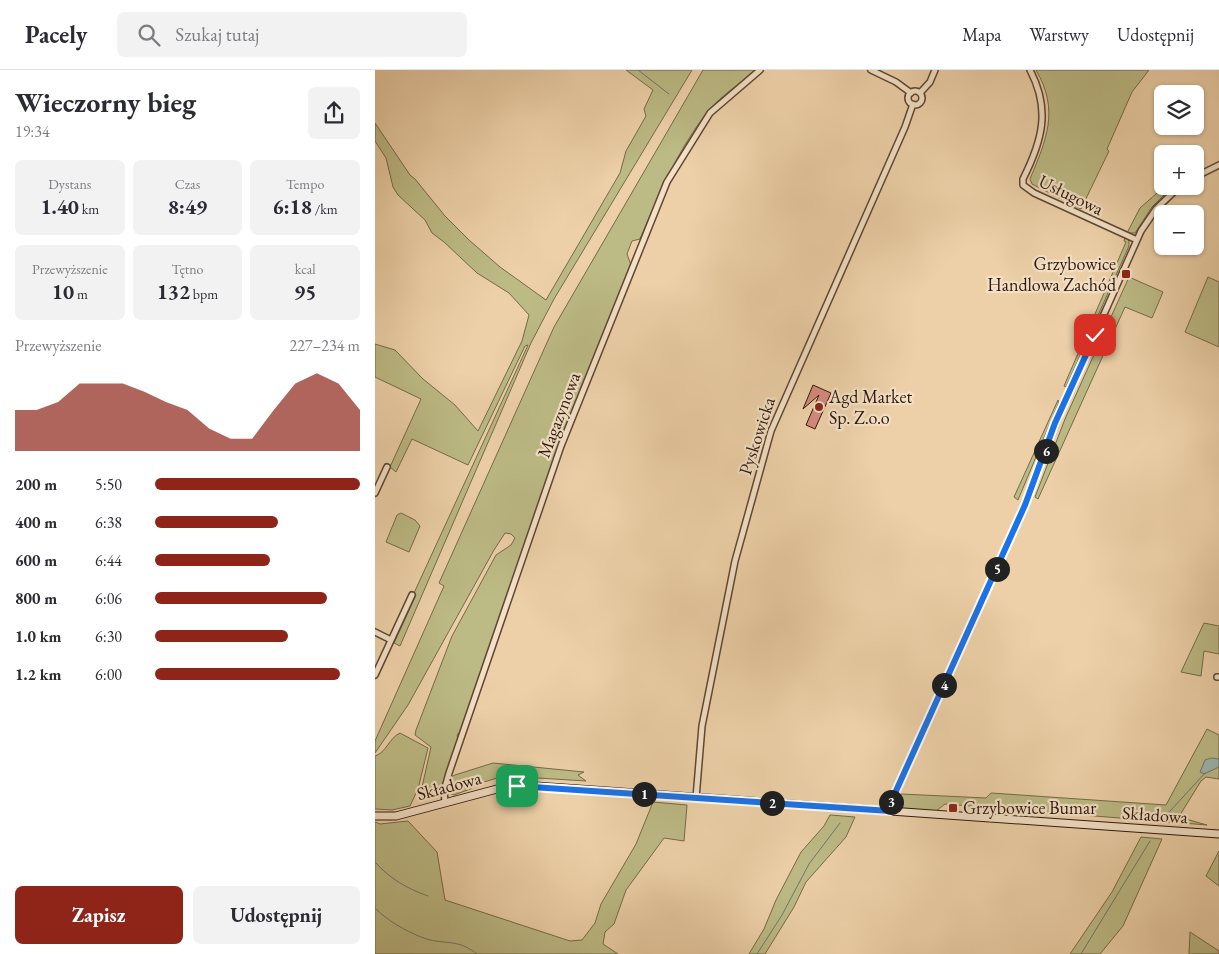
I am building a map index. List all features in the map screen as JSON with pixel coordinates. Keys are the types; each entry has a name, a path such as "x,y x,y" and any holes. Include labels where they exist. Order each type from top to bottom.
{"main road":[{"name":"Składowa","path":"375,816 391,816 491,790 522,786 1219,834"}],"street":[{"name":"Magazynowa","path":"445,802 444,791 449,773 561,446 667,182 710,113 760,70"},
{"path":"871,70 896,82 911,93"},
{"path":"911,93 909,100 913,104 921,102 920,93 930,82 935,70"},
{"name":"Usługowa","path":"1030,70 1040,96 1043,122 1039,146 1023,179 1023,184 1028,190 1137,240"},
{"path":"911,93 915,91 920,93"},
{"name":"Pyskowicka","path":"696,798 702,726 735,561 771,430 905,127 913,104"},
{"path":"1204,172 1219,165"},
{"path":"890,811 891,802 1027,500 1055,423 1137,240 1153,213 1171,195"},
{"path":"375,493 387,467"},
{"path":"375,675 412,596"},
{"path":"375,632 391,640"}],"shaded area":[{"path":"626,70 692,70 554,299 531,343 400,646 394,643 416,595 414,593 528,345 525,346 468,465 412,439 396,472 390,467 421,399 375,377 375,344 395,350 423,379 455,405 478,431 522,341 529,315 509,293 477,273 432,233 425,220 398,195 393,187 386,158 375,141 375,123 410,175 445,216 500,267 546,300 620,173 626,151 646,116 644,109 653,90"},
{"path":"703,70 756,70 714,105 698,125 670,172 640,239 632,241 627,254 631,265 551,467 462,728 457,735 458,740 440,795 430,798 422,787 431,747 415,735 416,730 452,636 496,555 511,545 515,538 511,534 505,533 494,550 408,705 375,753 375,741 444,586 439,583 554,327"},
{"path":"1036,70 1149,70 1132,92 1107,149 1109,151 1081,209 1032,184 1030,179 1045,138 1049,112 1043,85"},
{"path":"1155,195 1164,195 1152,207 1135,233 1127,233 1140,208"},
{"path":"1125,237 1129,241 1129,246 1066,387 1064,386 1126,242 1124,241"},
{"path":"1129,277 1163,292 1152,318 1125,307 1038,499 1035,497 1065,419"},
{"path":"1208,277 1219,282 1219,347 1185,332"},
{"path":"1058,400 1059,402 1018,500 1014,497"},
{"path":"401,513 415,520 420,526 409,552 386,542 397,515"},
{"path":"1204,623 1219,626 1219,654 1204,651 1201,676 1181,672"},
{"path":"1207,729 1219,735 1219,779 1206,777 1201,781 1180,815 1182,818 1207,825 945,804 936,811 899,808 896,804 901,794 986,798 991,793 1166,805"},
{"path":"400,733 428,748 418,789 410,806 392,810 375,809 375,756 382,752 393,738"},
{"path":"493,763 584,772 578,775 586,781 504,776 474,785 473,788 454,795 447,792 451,777"},
{"path":"653,802 687,805 684,841 664,838 626,890 614,924 605,932 603,944 618,954 375,954 375,822 380,824 408,821 437,852 445,900 570,941 582,940 595,923 601,904 636,844"},
{"path":"830,815 855,817 846,837 806,882 794,907 765,954 749,954 764,929 776,900 801,852 824,826"},
{"path":"1141,837 1162,839 1123,926 1100,954 1070,954 1112,892"},
{"path":"1219,851 1219,886 1206,876"},
{"path":"1190,932 1219,951 1219,954 1189,954"}],"water":[{"path":"1211,758 1219,759 1219,767 1204,774 1200,772 1205,760"}],"building":[{"name":"Agd Market Sp. Z.o.o","path":"813,385 831,393 815,429 806,425 819,395 803,409"}],"waterway":[{"path":"638,70 669,94"},
{"path":"1160,822 1205,773"},
{"path":"757,954 782,915 809,864 840,823"},
{"path":"1081,954 1150,841"},
{"path":"375,862 400,883 428,896"},
{"path":"375,908 391,921 415,934 429,940 462,945 477,954"}],"place":[{"name":"Grzybowice Handlowa Zachód","path":"1126,274"},
{"name":"Agd Market Sp. Z.o.o","path":"819,407"},
{"name":"Grzybowice Bumar","path":"953,808"}],"route":[{"path":"517,786 890,811 891,802 1030,495 1055,423 1095,335"}]}
